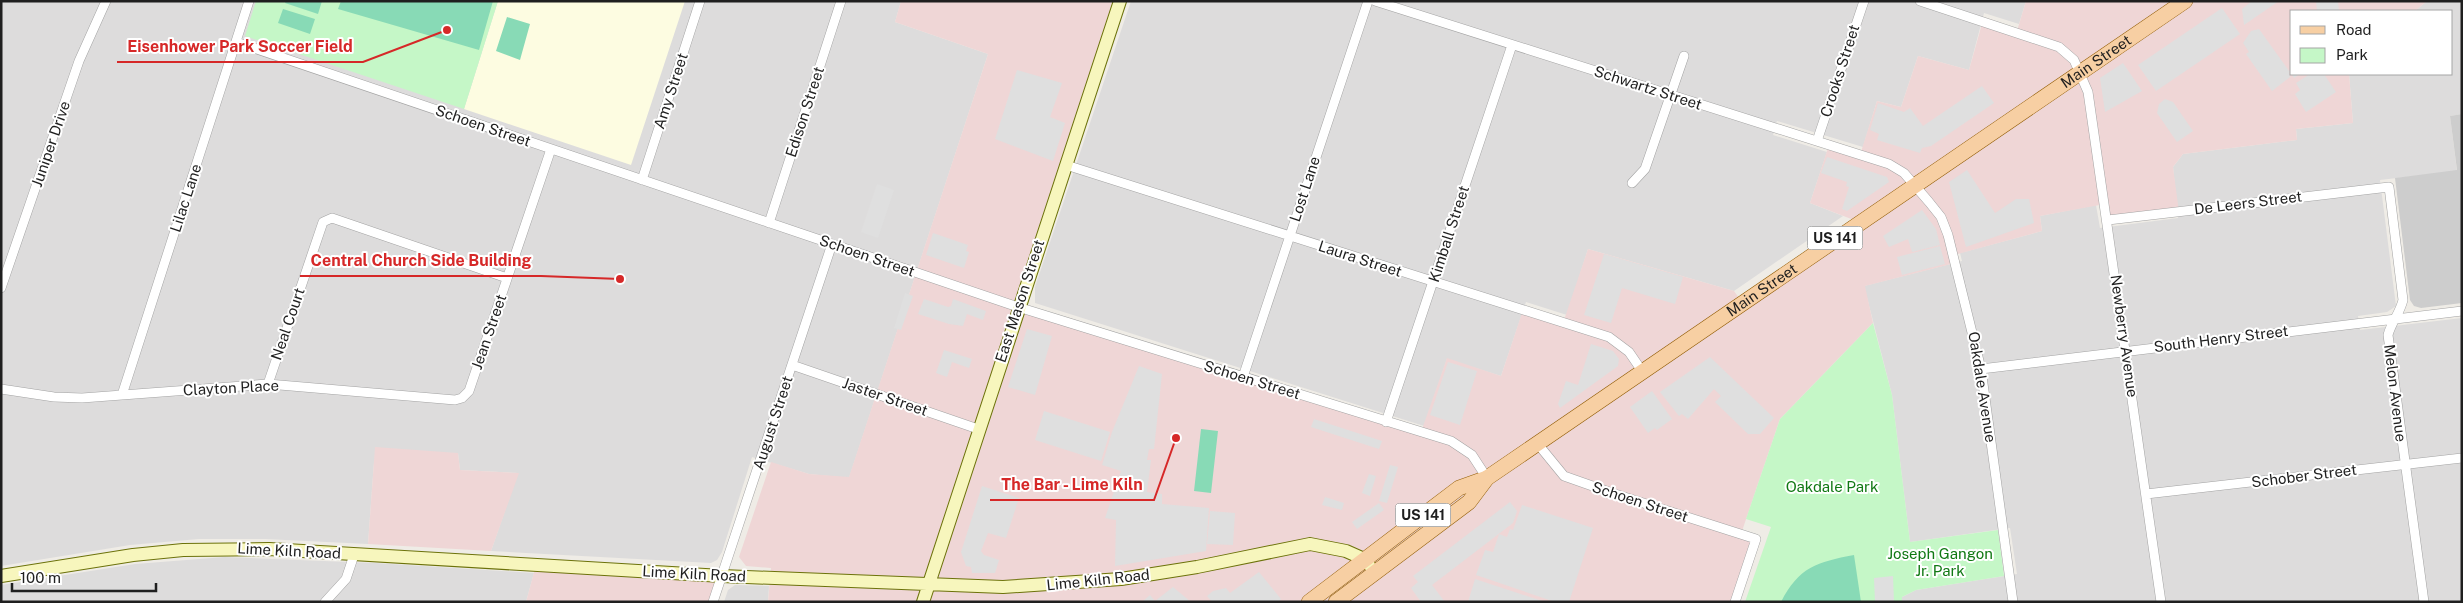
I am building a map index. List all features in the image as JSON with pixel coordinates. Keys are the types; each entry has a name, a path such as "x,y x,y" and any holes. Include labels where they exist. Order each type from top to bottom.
{"main road":[{"name":"East Mason Street","path":"922,602 1120,1"},
{"name":"Main Street","path":"1309,602 1459,488 1487,478 2185,1"},
{"name":"Main Street","path":"1336,602 1376,573 1413,542 1469,502 1487,478"},
{"name":"Lime Kiln Road","path":"1,576 133,555 183,550 269,549 722,576 1003,587 1105,581 1197,567 1310,544 1333,547 1364,559 1376,573"}],"street":[{"name":"Juniper Drive","path":"1,288 79,61 106,1"},
{"name":"Lilac Lane","path":"122,395 249,1"},
{"name":"Amy Street","path":"642,180 700,1"},
{"name":"Edison Street","path":"770,223 841,1"},
{"name":"Lost Lane","path":"1243,377 1368,1"},
{"name":"Schwartz Street","path":"1375,1 1889,164 1904,173 1915,185"},
{"name":"Crooks Street","path":"1817,142 1864,1"},
{"name":"Newberry Avenue","path":"1920,1 2052,43 2069,55 2080,72 2088,92 2108,220 2161,602"},
{"name":"Schoen Street","path":"236,42 1018,307 1451,441 1472,455 1487,478"},
{"name":"Kimball Street","path":"1386,422 1512,45"},
{"path":"1632,184 1645,169 1684,56"},
{"name":"Jean Street","path":"462,398 469,391 551,149"},
{"name":"Laura Street","path":"1066,165 1433,282 1610,336 1629,352 1642,371"},
{"name":"Oakdale Avenue","path":"1915,185 1946,226 1982,369 2014,602"},
{"name":"De Leers Street","path":"2108,220 2389,187"},
{"name":"Melon Avenue","path":"2389,187 2403,300 2388,335 2424,602"},
{"name":"Neal Court","path":"268,384 323,222 332,218 507,278"},
{"name":"August Street","path":"713,602 832,244"},
{"name":"South Henry Street","path":"1982,369 2125,350 2462,311"},
{"name":"Jaster Street","path":"792,365 978,429"},
{"name":"Clayton Place","path":"1,389 54,397 122,395 268,384 455,400 462,398"},
{"name":"Schoen Street","path":"1537,443 1564,476 1614,494 1756,539 1735,602"},
{"name":"Schober Street","path":"2146,494 2462,458"},
{"path":"326,602 346,579 354,555"}],"shaded area":[{"path":"1,1 901,1 895,22 988,54 849,478 809,474 752,457 722,552 717,560 711,563 491,551 518,473 460,470 458,453 374,462 368,544 265,539 199,539 130,545 1,566"},
{"path":"498,1 685,1 631,165 464,109"},
{"path":"901,1 1120,1 1019,307 1421,432 1447,358 1501,376 1523,310 1563,323 1588,249 1734,291 1742,302 1859,222 1810,203 1829,145 1860,155 1877,101 1901,107 1918,56 1969,70 1983,20 2017,31 2026,1 2427,1 2416,10 2290,10 2290,75 2349,75 2353,123 2296,129 2297,140 2183,154 2173,167 2179,212 2108,220 2105,204 2040,216 2042,231 1954,255 1955,263 1865,286 1873,323 1780,419 1741,534 1756,539 1735,602 768,602 771,568 746,566 739,557 771,462 809,474 849,477 988,54 895,22"},
{"path":"1131,1 2026,1 2019,24 1984,13 1969,70 1918,56 1901,107 1877,101 1863,147 1777,121 1773,135 1827,152 1810,203 1843,216 1734,291 1588,249 1567,315 1526,302 1501,376 1447,359 1424,426 1035,303 1035,287"},
{"path":"2252,1 2279,1 2244,25 2242,9"},
{"path":"2316,1 2338,1 2339,10 2317,10"},
{"path":"2427,1 2462,1 2462,114 2450,116 2457,171 2380,180 2396,306 2387,312 2358,316 2360,330 2462,318 2462,602 1902,602 1902,597 1916,590 2017,574 2010,528 1910,542 1892,395 1864,286 1962,261 1960,253 2042,231 2040,216 2096,205 2100,228 2178,218 2173,167 2183,154 2297,140 2296,129 2353,123 2349,75 2453,75 2453,10 2416,10"},
{"path":"2222,8 2240,34 2156,91 2138,65"},
{"path":"2259,29 2289,71 2290,77 2272,91 2246,54 2249,52 2243,43 2251,31"},
{"path":"2123,63 2142,91 2105,112 2100,78"},
{"path":"1017,70 1062,83 1050,117 1065,123 1053,161 995,139"},
{"path":"2308,75 2325,75 2336,92 2306,112 2295,94 2300,90 2296,83"},
{"path":"1982,86 1994,103 1931,146 1922,148 1920,153 1877,140 1879,134 1870,130 1878,103 1904,112 1910,108 1923,126"},
{"path":"2165,99 2173,102 2193,131 2177,142 2157,113 2159,104"},
{"path":"2462,114 2462,303 2421,308 2414,306 2410,300 2395,178 2457,170 2450,116"},
{"path":"1827,157 1887,177 1889,182 1847,211 1842,209 1849,187 1846,186 1847,182 1821,173"},
{"path":"1967,170 1995,213 2016,199 2029,199 2034,223 1966,247 1949,182"},
{"path":"877,184 894,190 878,238 861,232"},
{"path":"1922,210 1936,229 1940,245 1912,252 1908,239 1889,247 1883,236"},
{"path":"933,233 968,245 966,251 969,252 964,268 926,255"},
{"path":"1940,246 1945,264 1902,275 1897,257"},
{"path":"1604,254 1683,277 1675,304 1622,288 1611,323 1584,315"},
{"path":"905,293 913,296 901,330 894,328"},
{"path":"924,299 948,307 951,306 953,299 986,311 983,320 967,314 963,326 949,324 918,314"},
{"path":"1027,329 1052,336 1035,395 1008,387"},
{"path":"1591,344 1613,351 1619,359 1618,366 1560,408 1558,404 1566,381 1578,385"},
{"path":"944,350 972,359 969,368 952,362 947,377 936,373"},
{"path":"1710,357 1774,418 1760,434 1748,434 1715,402 1721,396 1714,389 1688,419 1682,414 1679,416 1660,392"},
{"path":"1448,362 1477,371 1460,425 1430,415"},
{"path":"1139,366 1162,374 1154,449 1149,449 1147,460 1151,460 1147,492 1162,494 1162,504 1209,508 1206,551 1115,566 1116,520 1105,518 1121,471 1102,465 1112,432"},
{"path":"1652,391 1672,419 1657,430 1655,428 1648,433 1630,407"},
{"path":"1044,411 1110,432 1101,461 1035,440"},
{"path":"1314,419 1382,441 1379,449 1311,427"},
{"path":"375,447 458,453 460,470 519,473 491,551 368,544"},
{"path":"1390,465 1398,467 1387,503 1379,501"},
{"path":"1369,474 1376,476 1370,496 1362,493"},
{"path":"982,486 1019,498 1006,538 988,533 981,551 984,555 999,560 995,573 972,573 971,567 966,566 961,552"},
{"path":"1325,497 1344,503 1342,510 1322,505"},
{"path":"1510,502 1517,511 1513,523 1432,585 1445,602 1421,602 1411,588 1418,582 1413,576"},
{"path":"1379,503 1384,510 1357,529 1352,522"},
{"path":"1522,505 1593,528 1569,602 1552,601 1476,575 1485,550 1493,552 1499,534 1507,537 1510,529 1513,530"},
{"path":"1210,511 1235,513 1233,545 1207,544"},
{"path":"225,557 375,563 534,573 526,602 1,602 1,585 135,564"},
{"path":"536,565 722,576 713,602 526,602"},
{"path":"1259,572 1281,599 1278,602 1212,602 1207,596 1213,591 1226,588 1230,593"},
{"path":"1893,576 1894,602 1875,602 1874,578"},
{"path":"1475,579 1545,602 1468,602"},
{"path":"735,585 769,586 768,602 724,602 728,590"},
{"path":"1173,587 1191,602 1142,602 1150,595 1155,601"}],"green space":[{"path":"256,1 498,1 464,109 245,36"},
{"path":"286,1 322,1 318,14 285,3"},
{"path":"341,1 493,1 479,50 338,9"},
{"path":"283,9 315,19 310,34 278,23"},
{"path":"507,17 530,24 520,60 496,51"},
{"name":"Oakdale Park","path":"1873,323 1892,395 1910,542 1998,530 2004,576 1916,590 1902,597 1902,602 1745,602 1771,527 1746,519 1780,419"},
{"path":"1201,429 1218,431 1211,493 1194,491"},
{"path":"1854,555 1861,602 1781,602 1795,581 1810,568 1830,560"}],"place":[{"name":"Eisenhower Park Soccer Field","path":"447,30"},
{"name":"Central Church Side Building","path":"620,279"},
{"name":"The Bar - Lime Kiln","path":"1176,438"}],"park label":[{"name":"Joseph Gangon Jr. Park","path":"1940,562"}]}
